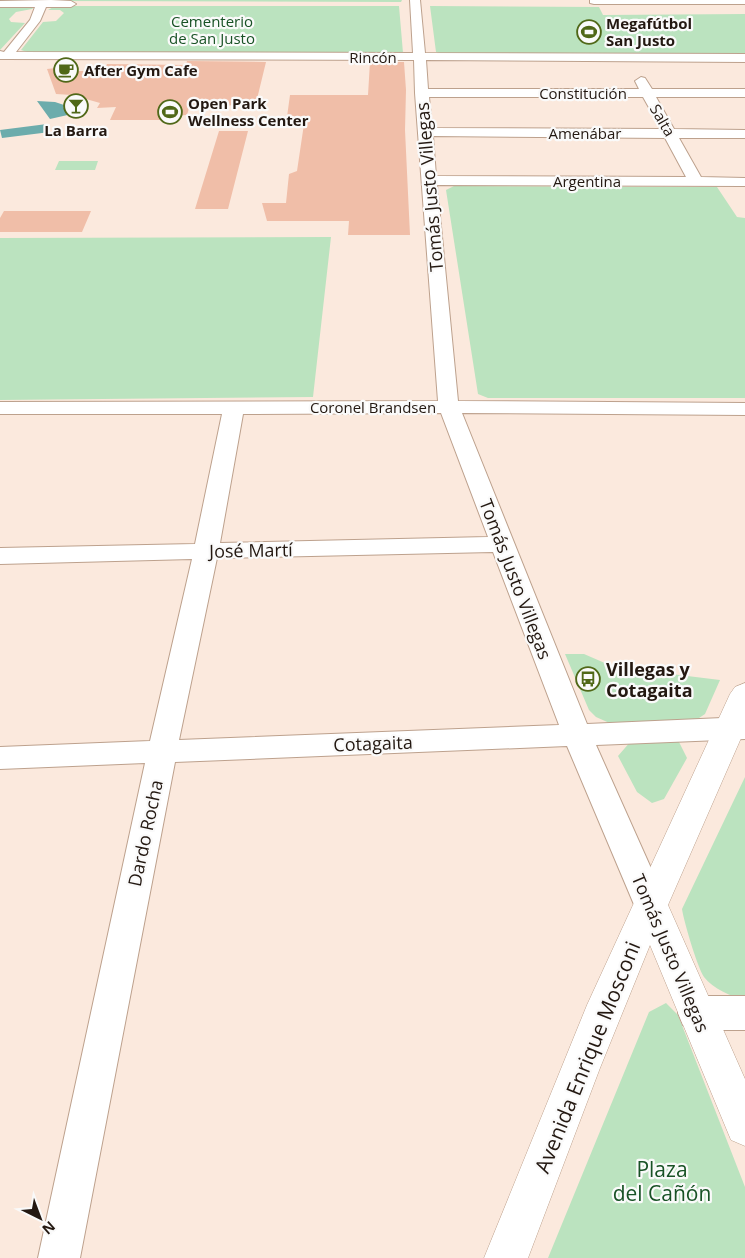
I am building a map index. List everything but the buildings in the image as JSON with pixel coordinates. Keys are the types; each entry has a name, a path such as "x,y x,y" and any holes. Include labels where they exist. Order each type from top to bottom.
{"main road":[{"name":"Avenida Enrique Mosconi","path":"506,1258 606,1005 650,904 738,728 745,694"},
{"name":"Tomás Justo Villegas","path":"650,904 745,1126"}],"street":[{"name":"Tomás Justo Villegas","path":"414,0 449,407 577,735 650,904"},
{"path":"594,1 745,1"},
{"path":"0,4 44,2 72,4"},
{"path":"3,55 35,21 38,10 44,2"},
{"name":"Rincón","path":"3,55 745,58"},
{"name":"Salta","path":"628,58 696,182"},
{"name":"Constitución","path":"421,93 745,94"},
{"name":"Amenábar","path":"425,132 745,134"},
{"name":"Argentina","path":"429,180 745,182"},
{"name":"Coronel Brandsen","path":"0,408 449,407 745,409"},
{"name":"Dardo Rocha","path":"59,1258 234,408"},
{"name":"José Martí","path":"0,556 502,544"},
{"name":"Cotagaita","path":"0,758 738,728"},
{"path":"696,1012 745,1013"}],"green space":[{"path":"53,0 402,0 401,2"},
{"path":"0,6 35,6 32,9 16,12 9,19 11,22 25,23 0,50"},
{"name":"Cementerio de San Justo","path":"55,6 399,6 403,53 30,53 21,50 43,22 56,21 64,13 60,10 48,10"},
{"name":"Megafútbol San Justo","path":"430,6 599,7 603,15 745,14 745,55 443,54 436,52"},
{"path":"59,161 98,161 95,170 55,170"},
{"path":"454,186 717,187 737,217 745,218 745,398 488,398 478,394 446,190"},
{"path":"331,237 313,397 0,400 0,238"},
{"path":"565,654 584,654 614,667 720,680 705,714 696,720 614,725 596,717 589,710"},
{"path":"631,741 679,742 687,758 664,799 652,803 637,792 618,756"},
{"path":"745,777 745,1000 717,988 704,977 691,944 682,909"},
{"name":"Plaza del Cañón","path":"666,1003 678,1015 745,1187 745,1258 548,1258 649,1012"}],"water":[{"path":"37,101 55,102 67,106 63,107 65,108 81,106 72,114 50,119"},
{"path":"47,124 50,132 2,138 0,130"}],"place":[{"name":"Megafútbol San Justo","path":"589,32"},
{"name":"After Gym Cafe","path":"66,70"},
{"name":"La Barra","path":"76,106"},
{"name":"Open Park Wellness Center","path":"170,112"},
{"name":"Villegas y Cotagaita","path":"588,679"}]}
